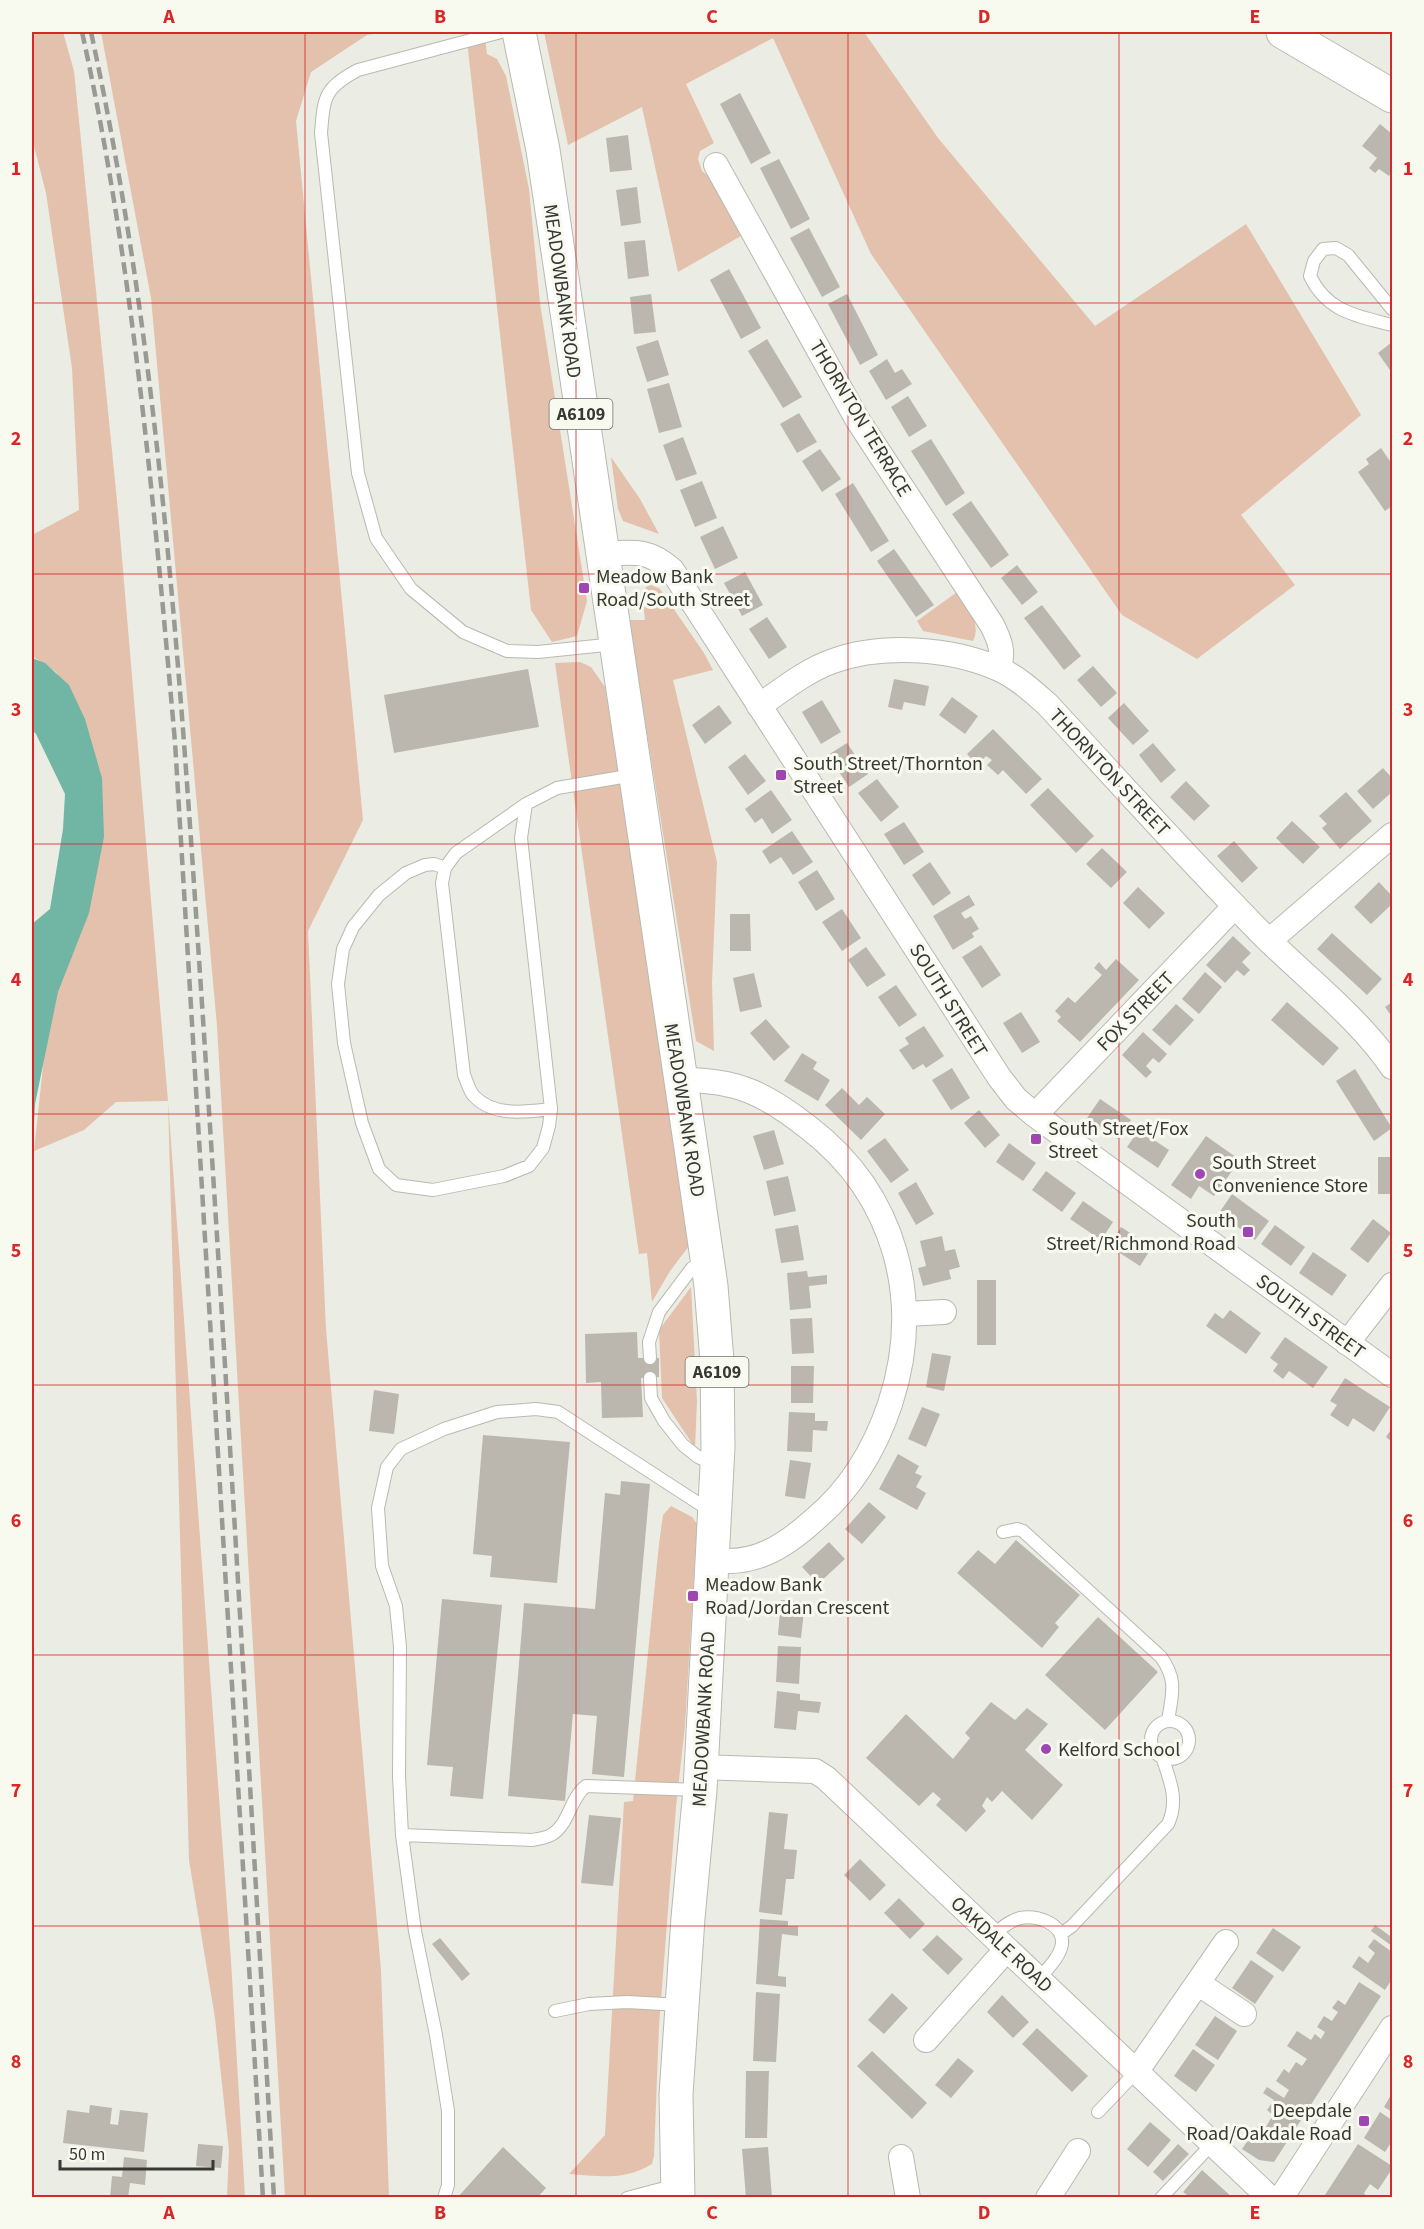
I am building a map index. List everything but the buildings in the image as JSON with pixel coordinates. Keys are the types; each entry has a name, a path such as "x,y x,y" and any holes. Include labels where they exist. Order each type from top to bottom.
{"main road":[{"name":"MEADOWBANK ROAD","path":"519,32 543,150 681,1080 707,1263 717,1361 716,1514 700,1779 676,2095 677,2191"},
{"path":"1283,32 1392,96"}],"street":[{"name":"THORNTON TERRACE","path":"716,165 857,419 992,625 1001,644 1002,658 999,669"},
{"name":"SOUTH STREET","path":"602,554 644,553 659,559 672,570 999,1077 1016,1099 1392,1375"},
{"name":"THORNTON STREET","path":"759,706 804,674 832,661 861,652 899,650 934,652 999,669 1026,686 1047,704 1235,906 1362,1030 1384,1054 1392,1068"},
{"path":"1269,941 1392,835"},
{"name":"FOX STREET","path":"1035,1115 1235,906"},
{"path":"681,1080 701,1079 734,1084 784,1109 824,1139 866,1191 887,1230 901,1276 905,1314 904,1352 885,1418 864,1461 845,1490 826,1511 781,1546 754,1558 731,1563 713,1560"},
{"path":"1347,1343 1392,1285"},
{"path":"905,1314 944,1312"},
{"name":"OAKDALE ROAD","path":"700,1779 815,1771 826,1778 1270,2198"},
{"path":"1136,2072 1226,1942"},
{"path":"926,2040 999,1943"},
{"path":"1199,1984 1244,2014"},
{"path":"1281,2198 1392,2028"},
{"path":"1048,2198 1078,2151"},
{"path":"901,2157 908,2198"}],"lane":[{"path":"501,32 358,70 338,80 327,93 321,133 358,473 376,538 411,588 463,632 507,651 538,652 616,644"},
{"path":"1392,309 1348,255 1336,248 1323,249 1314,261 1310,276 1315,287 1332,304 1351,315 1392,325"},
{"path":"550,1109 523,1112 494,1109 473,1095 468,1085 464,1075 442,884 445,868 456,854 526,804 556,788 635,775"},
{"path":"445,868 434,864 406,873 379,895 353,927 343,950 338,984 344,1043 362,1123 379,1169 396,1185 433,1190 504,1176 529,1166 543,1148 549,1126 550,1109 521,838 526,804"},
{"path":"650,1358 649,1342 659,1312 692,1268 707,1263"},
{"path":"650,1378 651,1398 664,1421 683,1444 698,1457 717,1465"},
{"path":"444,2198 448,2185 448,2111 436,2035 415,1931 402,1835 399,1776 400,1647 396,1606 382,1566 378,1508 387,1467 401,1449 444,1429 497,1412 536,1409 558,1412 716,1514"},
{"path":"1003,1532 1017,1529 1023,1531 1161,1657 1170,1670 1173,1684 1168,1721"},
{"path":"1061,1934 1072,1926 1168,1824 1174,1813 1175,1801 1162,1757 1154,1749 1151,1737 1157,1726 1168,1721 1180,1724 1185,1728 1189,1739 1185,1751 1169,1759 1162,1757"},
{"path":"402,1835 532,1840 550,1836 561,1827 579,1792 586,1786 700,1779"},
{"path":"999,1943 1009,1923 1020,1918 1036,1918 1052,1923 1061,1934 1062,1945 1057,1957 1039,1979"},
{"path":"555,2011 589,2004 627,2002 682,2006"},
{"path":"1098,2112 1136,2072"},
{"path":"1161,2198 1212,2144"},
{"path":"627,2198 677,2191"}],"shaded area":[{"path":"32,32 63,32 74,71 118,511 168,1101 116,1102 84,1130 34,1151 47,1029 89,738 56,672 32,656 32,535 79,510 72,368 46,193 32,138"},
{"path":"101,32 387,32 367,35 311,72 296,121 363,820 308,931 326,1329 381,1970 389,2197 285,2197 217,1026 151,298"},
{"path":"466,32 484,32 487,54 497,59 506,76 529,189 540,303 587,601 577,636 552,642 531,610"},
{"path":"544,32 864,32 938,138 1095,326 1246,224 1361,415 1241,515 1295,585 1197,659 1122,615 871,254 773,38 686,84 714,143 700,151 698,159 702,171 714,181 741,236 678,272 642,107 568,145"},
{"path":"611,457 640,499 659,534 623,521 618,509"},
{"path":"649,584 660,589 713,670 673,680 717,862 712,983 714,1051 696,1041 629,620 645,620 642,593"},
{"path":"957,592 975,622 973,641 923,631 917,621"},
{"path":"580,662 591,667 605,687 663,1055 689,1246 670,1271 652,1302 647,1253 639,1254 555,663"},
{"path":"168,1101 231,1961 245,2197 227,2197 229,2150 215,2018 189,1860"},
{"path":"691,1287 697,1401 695,1448 662,1398 659,1330"},
{"path":"671,1506 692,1517 697,1524 685,1726 676,1807 659,2026 654,2156 652,2164 632,2173 602,2176 569,2174 605,2135 624,1802 633,1801 659,1544 663,1515"}],"water":[{"path":"32,658 45,663 69,685 85,719 102,778 104,837 89,913 58,992 35,1104 34,1124 32,1123 32,924 50,909 63,829 65,794 32,730"}],"railway":[{"path":"82,32 115,207 140,385 175,742 263,2198"},
{"path":"91,32 115,154 135,276 165,523 176,647 213,1166 274,2198"}],"place":[{"name":"Meadow Bank Road/South Street","path":"584,588"},
{"name":"South Street/Thornton Street","path":"781,775"},
{"name":"South Street/Fox Street","path":"1036,1139"},
{"name":"South Street Convenience Store","path":"1200,1174"},
{"name":"South Street/Richmond Road","path":"1248,1232"},
{"name":"Meadow Bank Road/Jordan Crescent","path":"693,1596"},
{"name":"Kelford School","path":"1046,1749"},
{"name":"Deepdale Road/Oakdale Road","path":"1364,2121"}]}
